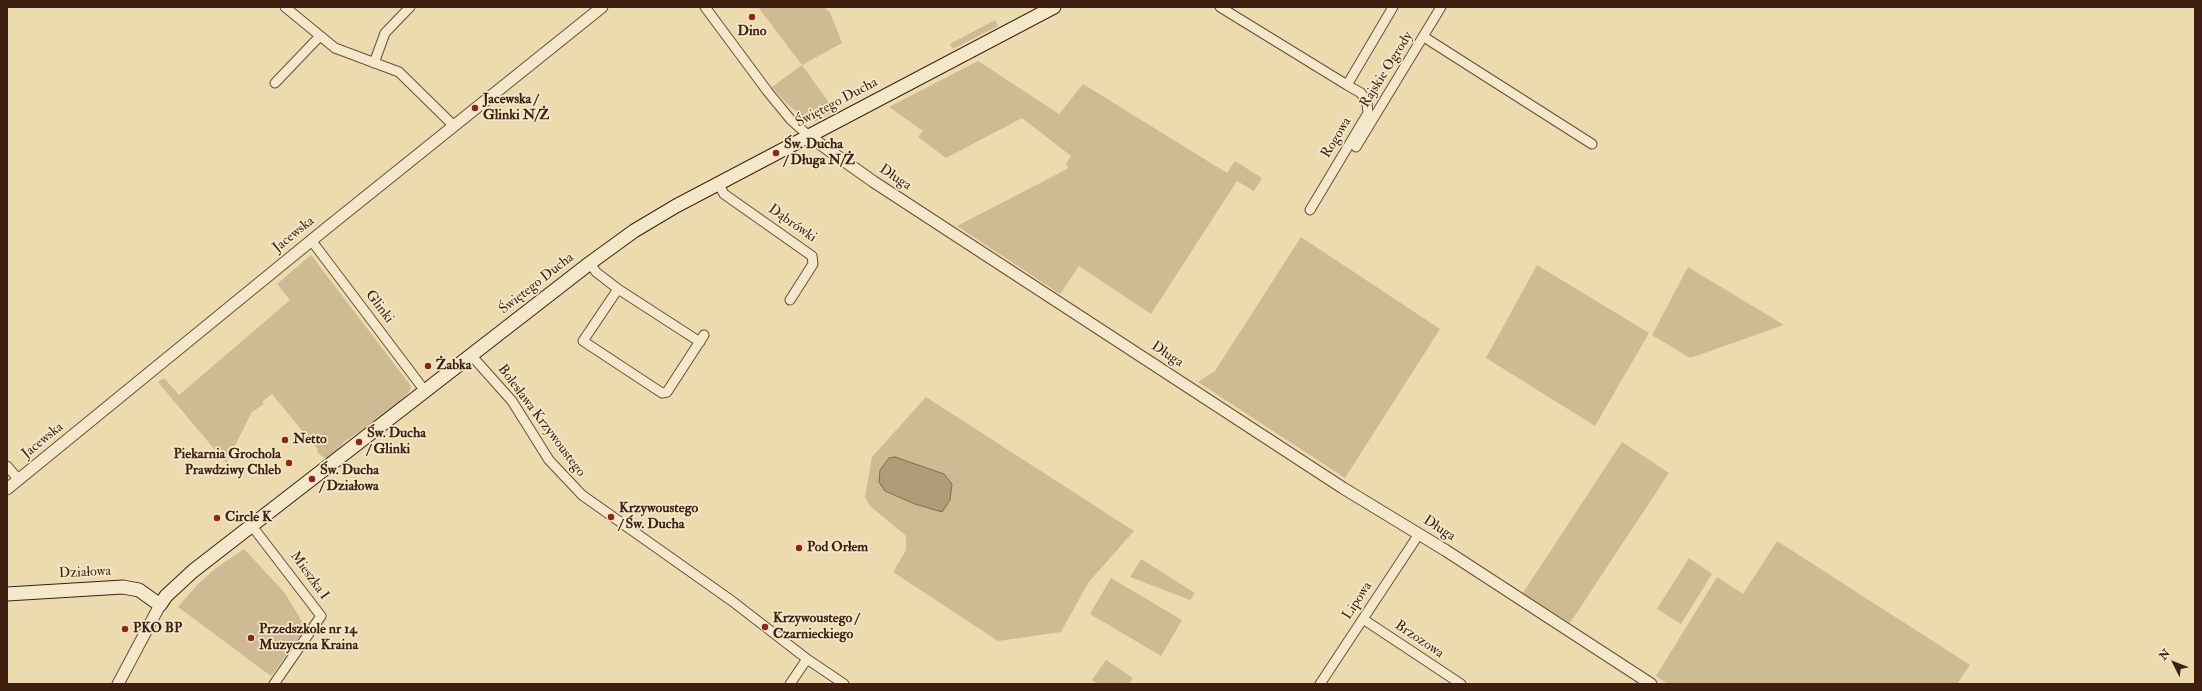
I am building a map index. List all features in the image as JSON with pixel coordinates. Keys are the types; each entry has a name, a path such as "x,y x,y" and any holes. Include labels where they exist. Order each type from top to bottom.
{"main road":[{"name":"Świętego Ducha","path":"160,605 166,596 182,581 471,355 634,231 718,183 1049,8"},
{"name":"Działowa","path":"7,594 123,587 139,590 160,605"}],"street":[{"path":"285,7 319,37 335,48 398,72 453,125"},
{"path":"374,63 385,33 410,7"},
{"name":"Jacewska","path":"7,489 311,240 602,7"},
{"name":"Długa","path":"705,7 768,92 791,120 809,136 880,186 1343,488 1419,534 1651,684"},
{"name":"Rogowa","path":"1220,7 1361,93 1367,103 1368,113 1310,210"},
{"path":"1348,85 1393,7"},
{"name":"Rajskie Ogrody","path":"1356,147 1441,7"},
{"path":"275,84 319,37"},
{"path":"1424,37 1592,144"},
{"name":"Dąbrówki","path":"718,183 724,194 812,256 813,264 790,300"},
{"name":"Glinki","path":"311,240 425,391"},
{"path":"590,263 596,272 618,289 702,339 667,392 662,393 583,341 618,289"},
{"name":"Bolesława Krzywoustego","path":"471,355 512,401 549,460 582,495 732,601 807,659 844,684"},
{"path":"7,466 19,480"},
{"name":"Mieszka I","path":"252,526 321,616 274,684"},
{"name":"Lipowa","path":"1320,684 1419,534"},
{"name":"Świętego Ducha","path":"118,684 160,605"},
{"name":"Brzozowa","path":"1363,619 1461,684"},
{"path":"790,684 807,659"}],"shaded area":[{"path":"758,7 824,7 830,12 842,43 802,65"},
{"path":"995,20 998,26 953,49 950,44"},
{"path":"978,61 1059,114 1083,84 1227,173 1235,161 1262,178 1254,191 1237,181 1151,314 1079,266 1060,294 957,226 1069,168 1066,164 1071,156 1022,118 946,158 918,137 923,131 889,107"},
{"path":"802,65 835,111 816,121 808,121 787,104 772,87"},
{"path":"1301,237 1440,329 1345,478 1198,382 1215,371"},
{"path":"311,255 411,386 410,391 392,410 345,441 330,459 323,457 317,452 318,450 272,394 262,402 264,404 252,412 226,463 158,382 164,378 179,395 290,300 277,284"},
{"path":"1537,265 1649,333 1595,426 1486,358"},
{"path":"1688,267 1784,325 1690,358 1652,335"},
{"path":"926,397 1134,531 1088,583 1061,632 998,641 893,572 906,550 906,536 870,506 865,497 872,457"},
{"path":"1622,442 1669,473 1570,623 1523,593"},
{"path":"895,457 944,474 952,484 950,500 942,512 915,504 885,491 879,482 880,470 889,458"},
{"path":"1777,541 1970,665 1957,684 1668,684 1656,676 1717,577 1743,594"},
{"path":"244,549 284,592 306,628 271,676 178,607 197,585 216,568"},
{"path":"1689,558 1712,574 1681,624 1657,609"},
{"path":"1141,559 1195,593 1190,600 1130,577"},
{"path":"1111,578 1182,620 1161,656 1090,614"},
{"path":"1106,660 1133,678 1129,684 1098,684 1092,680"}],"place":[{"name":"Dino","path":"752,17"},
{"name":"Jacewska / Glinki N/Ż","path":"475,108"},
{"name":"Św. Ducha / Długa N/Ż","path":"776,153"},
{"name":"Żabka","path":"428,366"},
{"name":"Netto","path":"285,440"},
{"name":"Św. Ducha / Glinki","path":"359,442"},
{"name":"Piekarnia Grochola Prawdziwy Chleb","path":"289,463"},
{"name":"Św. Ducha / Działowa","path":"312,479"},
{"name":"Krzywoustego / Św. Ducha","path":"611,517"},
{"name":"Circle K","path":"217,518"},
{"name":"Pod Orłem","path":"799,548"},
{"name":"Krzywoustego / Czarnieckiego","path":"765,627"},
{"name":"PKO BP","path":"125,629"},
{"name":"Przedszkole nr 14 Muzyczna Kraina","path":"251,638"}]}
